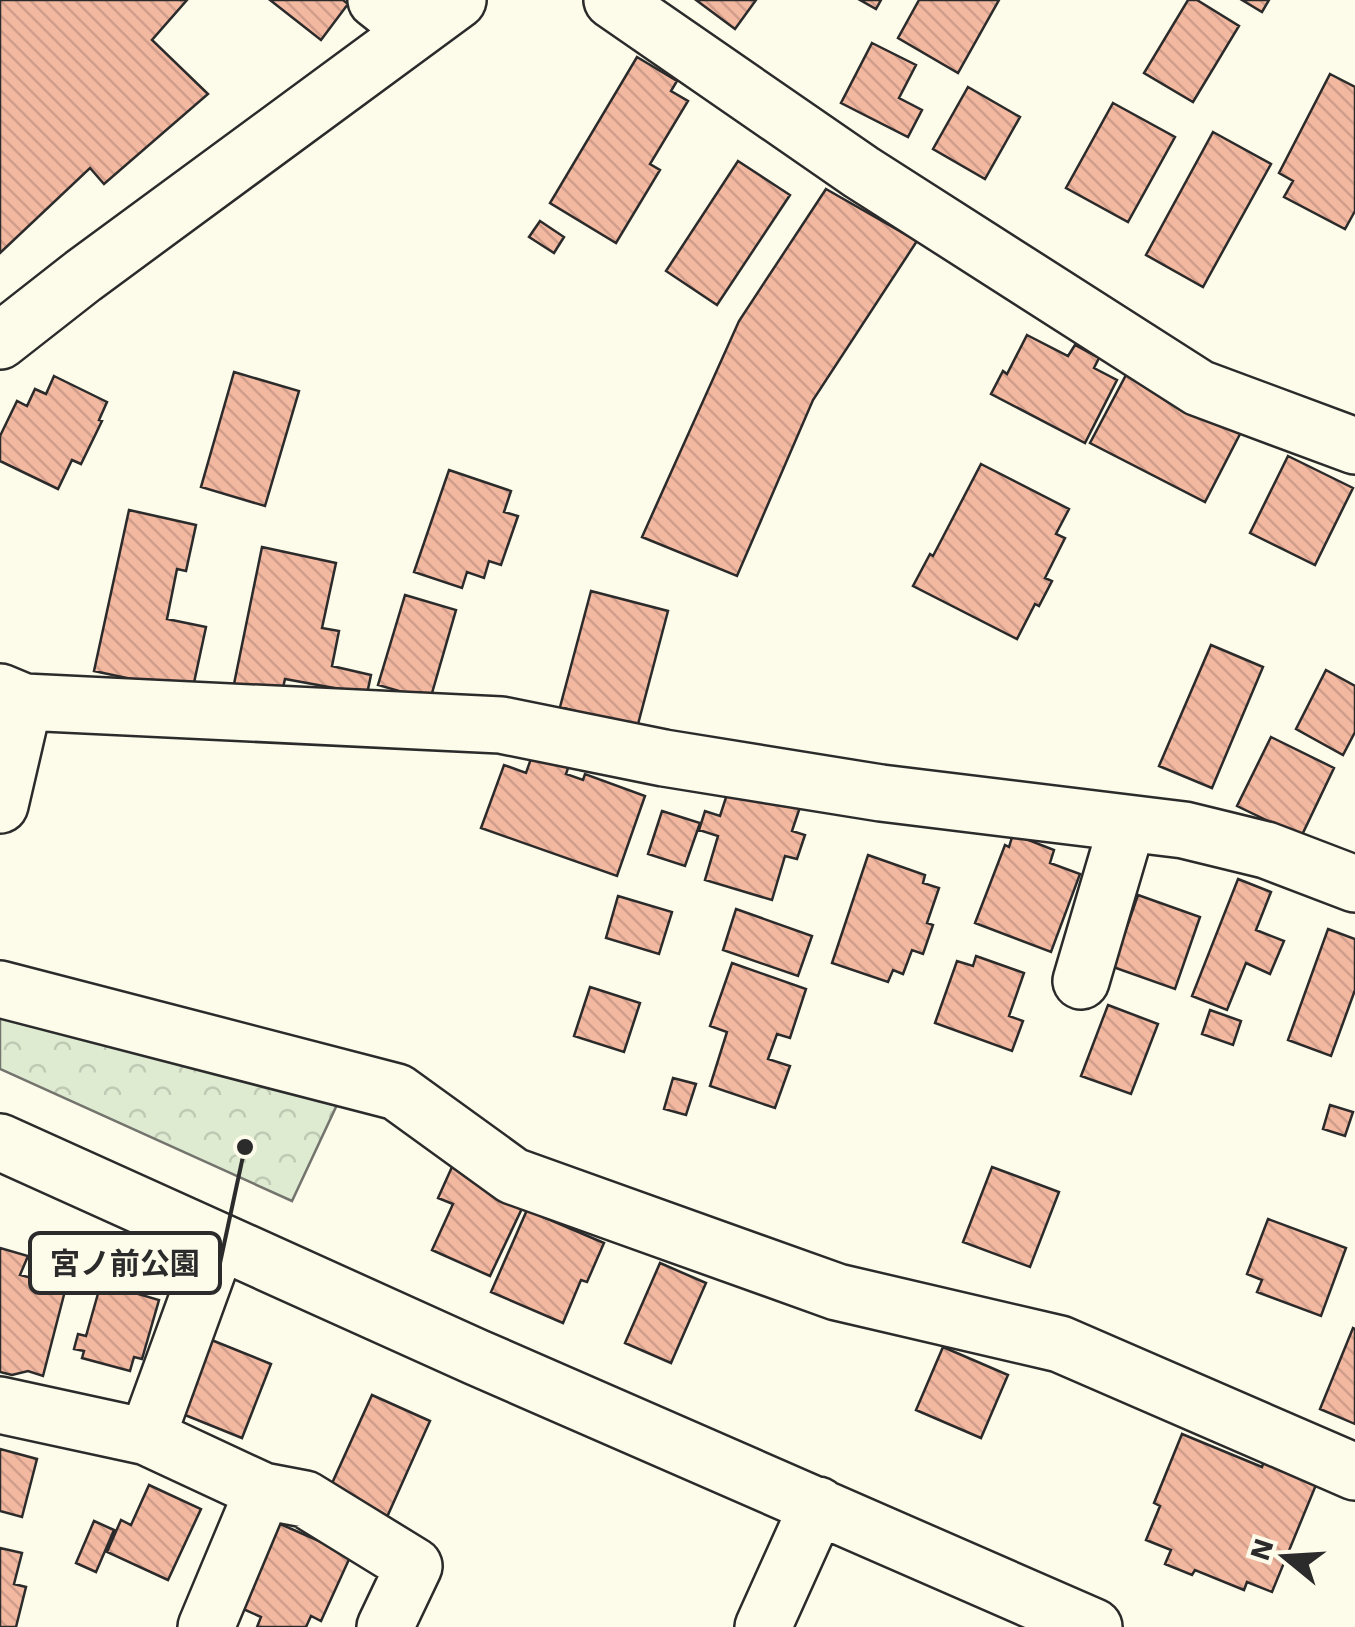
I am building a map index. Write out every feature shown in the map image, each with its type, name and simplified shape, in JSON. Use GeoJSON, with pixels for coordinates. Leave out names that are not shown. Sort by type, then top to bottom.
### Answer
{"type":"FeatureCollection","features":[{"type":"Feature","properties":{"kind":"street"},"geometry":{"type":"LineString","coordinates":[[0,342],[395,15],[458,0]]}},
{"type":"Feature","properties":{"kind":"street"},"geometry":{"type":"LineString","coordinates":[[612,0],[860,172],[1199,388],[1355,446]]}},
{"type":"Feature","properties":{"kind":"street"},"geometry":{"type":"LineString","coordinates":[[0,804],[12,697],[501,725],[664,758],[881,794],[1184,830],[1266,850],[1355,884]]}},
{"type":"Feature","properties":{"kind":"street"},"geometry":{"type":"LineString","coordinates":[[1082,980],[1126,825]]}},
{"type":"Feature","properties":{"kind":"street"},"geometry":{"type":"LineString","coordinates":[[0,989],[398,1092],[513,1176],[837,1292],[1060,1344],[1355,1472]]}},
{"type":"Feature","properties":{"kind":"street"},"geometry":{"type":"LineString","coordinates":[[0,1142],[218,1242],[1094,1627]]}},
{"type":"Feature","properties":{"kind":"street"},"geometry":{"type":"LineString","coordinates":[[147,1437],[218,1242]]}},
{"type":"Feature","properties":{"kind":"street"},"geometry":{"type":"LineString","coordinates":[[0,1405],[147,1437],[264,1491],[305,1499],[414,1566],[385,1627]]}},
{"type":"Feature","properties":{"kind":"street"},"geometry":{"type":"LineString","coordinates":[[206,1627],[264,1491]]}},
{"type":"Feature","properties":{"kind":"street"},"geometry":{"type":"LineString","coordinates":[[762,1627],[818,1505]]}},
{"type":"Feature","properties":{"kind":"green space"},"geometry":{"type":"Polygon","coordinates":[[[0,1009],[342,1094],[292,1201],[0,1069],[0,1009]]]}},
{"type":"Feature","properties":{"kind":"building"},"geometry":{"type":"Polygon","coordinates":[[[0,0],[187,0],[152,40],[208,94],[104,184],[90,168],[0,253],[0,0]]]}},
{"type":"Feature","properties":{"kind":"building"},"geometry":{"type":"Polygon","coordinates":[[[270,0],[343,0],[348,4],[321,40],[270,0]]]}},
{"type":"Feature","properties":{"kind":"building"},"geometry":{"type":"Polygon","coordinates":[[[696,0],[756,0],[735,29],[696,0]]]}},
{"type":"Feature","properties":{"kind":"building"},"geometry":{"type":"Polygon","coordinates":[[[860,0],[881,0],[876,9],[860,0]]]}},
{"type":"Feature","properties":{"kind":"building"},"geometry":{"type":"Polygon","coordinates":[[[919,0],[999,0],[958,73],[898,38],[919,0]]]}},
{"type":"Feature","properties":{"kind":"building"},"geometry":{"type":"Polygon","coordinates":[[[1188,0],[1197,0],[1239,26],[1193,102],[1144,73],[1188,0]]]}},
{"type":"Feature","properties":{"kind":"building"},"geometry":{"type":"Polygon","coordinates":[[[1242,0],[1269,0],[1262,12],[1242,0]]]}},
{"type":"Feature","properties":{"kind":"building"},"geometry":{"type":"Polygon","coordinates":[[[872,43],[916,65],[899,98],[922,110],[908,137],[841,103],[872,43]]]}},
{"type":"Feature","properties":{"kind":"building"},"geometry":{"type":"Polygon","coordinates":[[[637,57],[677,81],[671,91],[688,101],[650,164],[660,170],[616,243],[550,203],[637,57]]]}},
{"type":"Feature","properties":{"kind":"building"},"geometry":{"type":"Polygon","coordinates":[[[1330,74],[1355,87],[1355,211],[1345,229],[1284,197],[1293,181],[1279,173],[1330,74]]]}},
{"type":"Feature","properties":{"kind":"building"},"geometry":{"type":"Polygon","coordinates":[[[968,87],[1020,117],[985,179],[933,149],[968,87]]]}},
{"type":"Feature","properties":{"kind":"building"},"geometry":{"type":"Polygon","coordinates":[[[1113,103],[1175,137],[1128,222],[1066,188],[1113,103]]]}},
{"type":"Feature","properties":{"kind":"building"},"geometry":{"type":"Polygon","coordinates":[[[1213,132],[1271,164],[1203,287],[1146,255],[1213,132]]]}},
{"type":"Feature","properties":{"kind":"building"},"geometry":{"type":"Polygon","coordinates":[[[738,161],[790,195],[717,305],[666,271],[738,161]]]}},
{"type":"Feature","properties":{"kind":"building"},"geometry":{"type":"Polygon","coordinates":[[[826,189],[917,241],[813,400],[737,576],[642,537],[739,321],[826,189]]]}},
{"type":"Feature","properties":{"kind":"building"},"geometry":{"type":"Polygon","coordinates":[[[540,221],[564,237],[554,253],[529,237],[540,221]]]}},
{"type":"Feature","properties":{"kind":"building"},"geometry":{"type":"Polygon","coordinates":[[[1027,335],[1068,356],[1075,345],[1099,358],[1094,368],[1117,380],[1085,443],[991,394],[1003,371],[1007,374],[1027,335]]]}},
{"type":"Feature","properties":{"kind":"building"},"geometry":{"type":"Polygon","coordinates":[[[234,372],[299,391],[265,506],[201,487],[234,372]]]}},
{"type":"Feature","properties":{"kind":"building"},"geometry":{"type":"Polygon","coordinates":[[[1126,375],[1240,434],[1205,502],[1090,443],[1126,375]]]}},
{"type":"Feature","properties":{"kind":"building"},"geometry":{"type":"Polygon","coordinates":[[[54,376],[107,402],[81,464],[72,460],[58,489],[0,461],[0,436],[17,401],[27,406],[35,389],[46,394],[54,376]]]}},
{"type":"Feature","properties":{"kind":"building"},"geometry":{"type":"Polygon","coordinates":[[[1288,456],[1353,488],[1315,565],[1250,533],[1288,456]]]}},
{"type":"Feature","properties":{"kind":"building"},"geometry":{"type":"Polygon","coordinates":[[[981,464],[1069,509],[1056,534],[1065,538],[1045,578],[1052,581],[1017,639],[913,586],[981,464]]]}},
{"type":"Feature","properties":{"kind":"building"},"geometry":{"type":"Polygon","coordinates":[[[449,470],[511,491],[504,512],[518,516],[501,565],[489,561],[484,578],[467,572],[462,588],[414,572],[449,470]]]}},
{"type":"Feature","properties":{"kind":"building"},"geometry":{"type":"Polygon","coordinates":[[[129,510],[196,525],[186,571],[177,569],[167,619],[206,627],[192,692],[94,671],[129,510]]]}},
{"type":"Feature","properties":{"kind":"building"},"geometry":{"type":"Polygon","coordinates":[[[262,547],[336,563],[322,628],[339,631],[332,666],[371,675],[367,694],[285,679],[282,692],[234,684],[262,547]]]}},
{"type":"Feature","properties":{"kind":"building"},"geometry":{"type":"Polygon","coordinates":[[[591,591],[668,611],[637,728],[560,707],[591,591]]]}},
{"type":"Feature","properties":{"kind":"building"},"geometry":{"type":"Polygon","coordinates":[[[405,595],[456,610],[430,700],[378,685],[405,595]]]}},
{"type":"Feature","properties":{"kind":"building"},"geometry":{"type":"Polygon","coordinates":[[[1211,645],[1263,667],[1212,788],[1159,766],[1211,645]]]}},
{"type":"Feature","properties":{"kind":"building"},"geometry":{"type":"Polygon","coordinates":[[[1326,670],[1355,686],[1355,732],[1343,755],[1296,729],[1326,670]]]}},
{"type":"Feature","properties":{"kind":"building"},"geometry":{"type":"Polygon","coordinates":[[[1271,737],[1334,768],[1301,837],[1237,806],[1271,737]]]}},
{"type":"Feature","properties":{"kind":"building"},"geometry":{"type":"Polygon","coordinates":[[[534,750],[570,762],[566,774],[583,780],[585,774],[645,796],[617,876],[481,828],[504,765],[526,773],[534,750]]]}},
{"type":"Feature","properties":{"kind":"building"},"geometry":{"type":"Polygon","coordinates":[[[730,785],[800,807],[792,831],[805,835],[797,859],[785,856],[772,900],[705,880],[718,836],[699,830],[705,811],[720,816],[730,785]]]}},
{"type":"Feature","properties":{"kind":"building"},"geometry":{"type":"Polygon","coordinates":[[[662,811],[700,823],[685,866],[648,854],[662,811]]]}},
{"type":"Feature","properties":{"kind":"building"},"geometry":{"type":"Polygon","coordinates":[[[1013,834],[1054,850],[1050,863],[1080,874],[1051,952],[975,923],[1005,845],[1009,847],[1013,834]]]}},
{"type":"Feature","properties":{"kind":"building"},"geometry":{"type":"Polygon","coordinates":[[[868,855],[925,875],[923,883],[939,888],[927,923],[933,925],[923,954],[912,950],[903,974],[893,970],[888,982],[832,963],[868,855]]]}},
{"type":"Feature","properties":{"kind":"building"},"geometry":{"type":"Polygon","coordinates":[[[1238,879],[1271,892],[1256,930],[1284,941],[1270,974],[1246,963],[1227,1010],[1192,996],[1238,879]]]}},
{"type":"Feature","properties":{"kind":"building"},"geometry":{"type":"Polygon","coordinates":[[[1138,895],[1200,917],[1175,989],[1113,967],[1138,895]]]}},
{"type":"Feature","properties":{"kind":"building"},"geometry":{"type":"Polygon","coordinates":[[[618,896],[672,912],[659,954],[606,938],[618,896]]]}},
{"type":"Feature","properties":{"kind":"building"},"geometry":{"type":"Polygon","coordinates":[[[736,909],[812,936],[798,976],[723,950],[736,909]]]}},
{"type":"Feature","properties":{"kind":"building"},"geometry":{"type":"Polygon","coordinates":[[[1328,929],[1355,939],[1355,990],[1331,1056],[1288,1040],[1328,929]]]}},
{"type":"Feature","properties":{"kind":"building"},"geometry":{"type":"Polygon","coordinates":[[[976,956],[1024,973],[1009,1016],[1023,1021],[1012,1051],[935,1023],[957,961],[973,966],[976,956]]]}},
{"type":"Feature","properties":{"kind":"building"},"geometry":{"type":"Polygon","coordinates":[[[732,963],[806,989],[790,1038],[777,1034],[768,1059],[790,1066],[775,1108],[710,1086],[727,1032],[710,1026],[732,963]]]}},
{"type":"Feature","properties":{"kind":"building"},"geometry":{"type":"Polygon","coordinates":[[[590,987],[640,1003],[624,1052],[574,1036],[590,987]]]}},
{"type":"Feature","properties":{"kind":"building"},"geometry":{"type":"Polygon","coordinates":[[[1108,1005],[1158,1024],[1131,1094],[1081,1076],[1108,1005]]]}},
{"type":"Feature","properties":{"kind":"building"},"geometry":{"type":"Polygon","coordinates":[[[1210,1010],[1241,1021],[1233,1045],[1202,1034],[1210,1010]]]}},
{"type":"Feature","properties":{"kind":"building"},"geometry":{"type":"Polygon","coordinates":[[[673,1078],[696,1084],[686,1115],[664,1109],[673,1078]]]}},
{"type":"Feature","properties":{"kind":"building"},"geometry":{"type":"Polygon","coordinates":[[[1330,1105],[1353,1112],[1345,1136],[1323,1129],[1330,1105]]]}},
{"type":"Feature","properties":{"kind":"building"},"geometry":{"type":"Polygon","coordinates":[[[456,1158],[526,1200],[490,1276],[432,1250],[453,1204],[438,1198],[456,1158]]]}},
{"type":"Feature","properties":{"kind":"building"},"geometry":{"type":"Polygon","coordinates":[[[992,1167],[1059,1192],[1030,1267],[963,1242],[992,1167]]]}},
{"type":"Feature","properties":{"kind":"building"},"geometry":{"type":"Polygon","coordinates":[[[527,1210],[604,1243],[587,1282],[581,1280],[563,1323],[491,1292],[527,1210]]]}},
{"type":"Feature","properties":{"kind":"building"},"geometry":{"type":"Polygon","coordinates":[[[1268,1219],[1346,1248],[1321,1316],[1257,1292],[1262,1280],[1247,1274],[1268,1219]]]}},
{"type":"Feature","properties":{"kind":"building"},"geometry":{"type":"Polygon","coordinates":[[[0,1248],[28,1256],[20,1275],[66,1287],[43,1376],[28,1371],[12,1375],[0,1372],[0,1248]]]}},
{"type":"Feature","properties":{"kind":"building"},"geometry":{"type":"Polygon","coordinates":[[[660,1263],[706,1283],[671,1363],[625,1343],[660,1263]]]}},
{"type":"Feature","properties":{"kind":"building"},"geometry":{"type":"Polygon","coordinates":[[[101,1283],[159,1300],[142,1359],[134,1357],[130,1371],[82,1358],[84,1351],[74,1349],[78,1334],[86,1336],[101,1283]]]}},
{"type":"Feature","properties":{"kind":"building"},"geometry":{"type":"Polygon","coordinates":[[[1355,1329],[1355,1424],[1320,1409],[1355,1329]]]}},
{"type":"Feature","properties":{"kind":"building"},"geometry":{"type":"Polygon","coordinates":[[[209,1339],[271,1364],[242,1438],[180,1413],[209,1339]]]}},
{"type":"Feature","properties":{"kind":"building"},"geometry":{"type":"Polygon","coordinates":[[[943,1347],[1008,1375],[981,1438],[916,1410],[943,1347]]]}},
{"type":"Feature","properties":{"kind":"building"},"geometry":{"type":"Polygon","coordinates":[[[372,1395],[430,1421],[387,1517],[329,1490],[372,1395]]]}},
{"type":"Feature","properties":{"kind":"building"},"geometry":{"type":"Polygon","coordinates":[[[1182,1434],[1262,1467],[1265,1458],[1318,1480],[1272,1592],[1247,1582],[1244,1590],[1195,1570],[1192,1575],[1165,1564],[1171,1550],[1146,1540],[1160,1506],[1154,1503],[1182,1434]]]}},
{"type":"Feature","properties":{"kind":"building"},"geometry":{"type":"Polygon","coordinates":[[[0,1449],[37,1459],[22,1517],[0,1511],[0,1449]]]}},
{"type":"Feature","properties":{"kind":"building"},"geometry":{"type":"Polygon","coordinates":[[[149,1485],[201,1509],[168,1580],[107,1552],[121,1520],[131,1525],[149,1485]]]}},
{"type":"Feature","properties":{"kind":"building"},"geometry":{"type":"Polygon","coordinates":[[[94,1521],[114,1530],[96,1572],[76,1563],[94,1521]]]}},
{"type":"Feature","properties":{"kind":"building"},"geometry":{"type":"Polygon","coordinates":[[[278,1523],[351,1555],[321,1621],[311,1616],[306,1627],[257,1627],[261,1617],[241,1608],[278,1523]]]}},
{"type":"Feature","properties":{"kind":"building"},"geometry":{"type":"Polygon","coordinates":[[[0,1548],[22,1553],[14,1584],[26,1587],[16,1627],[0,1627],[0,1548]]]}},
{"type":"Feature","properties":{"kind":"place","name":"宮ノ前公園"},"geometry":{"type":"Point","coordinates":[245,1147]}}]}
